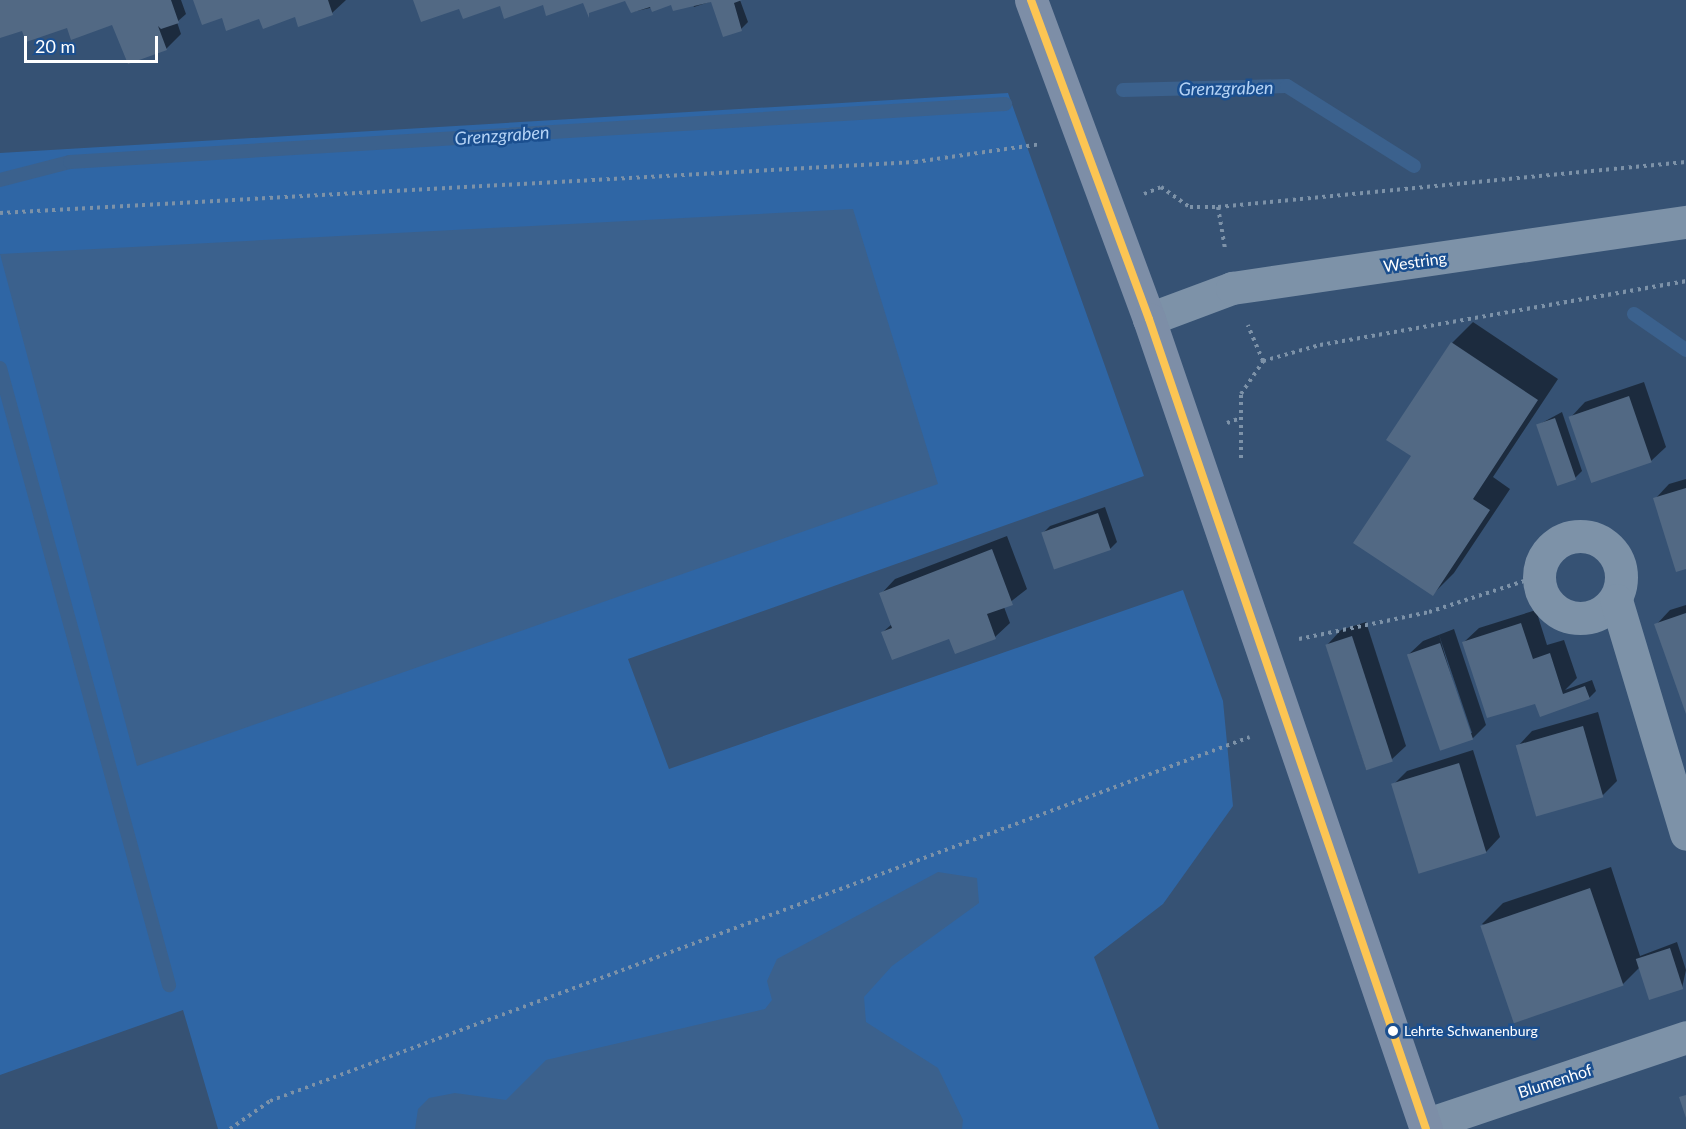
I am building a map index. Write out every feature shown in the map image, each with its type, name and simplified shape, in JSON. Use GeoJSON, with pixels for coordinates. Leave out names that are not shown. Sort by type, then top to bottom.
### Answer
{"type":"FeatureCollection","features":[{"type":"Feature","properties":{"kind":"main road"},"geometry":{"type":"LineString","coordinates":[[1031,0],[1080,138],[1149,319],[1426,1127]]}},
{"type":"Feature","properties":{"kind":"street","name":"Westring"},"geometry":{"type":"LineString","coordinates":[[1149,319],[1232,288],[1686,222]]}},
{"type":"Feature","properties":{"kind":"street"},"geometry":{"type":"LineString","coordinates":[[1588,536],[1611,549],[1619,561],[1621,587],[1616,600],[1602,613],[1582,619],[1568,618],[1547,603],[1539,576],[1547,552],[1560,541],[1588,536]]}},
{"type":"Feature","properties":{"kind":"street"},"geometry":{"type":"LineString","coordinates":[[1616,600],[1674,754],[1686,834]]}},
{"type":"Feature","properties":{"kind":"street","name":"Blumenhof"},"geometry":{"type":"LineString","coordinates":[[1426,1127],[1686,1037]]}},
{"type":"Feature","properties":{"kind":"path"},"geometry":{"type":"LineString","coordinates":[[0,213],[915,162],[1080,138]]}},
{"type":"Feature","properties":{"kind":"path"},"geometry":{"type":"LineString","coordinates":[[1106,207],[1161,187],[1190,207],[1218,207],[1686,162]]}},
{"type":"Feature","properties":{"kind":"path"},"geometry":{"type":"LineString","coordinates":[[1218,207],[1232,288]]}},
{"type":"Feature","properties":{"kind":"path"},"geometry":{"type":"LineString","coordinates":[[1263,362],[1320,345],[1686,281]]}},
{"type":"Feature","properties":{"kind":"path"},"geometry":{"type":"LineString","coordinates":[[1294,640],[1429,612],[1539,576]]}},
{"type":"Feature","properties":{"kind":"path"},"geometry":{"type":"LineString","coordinates":[[230,1129],[270,1101],[1287,723]]}},
{"type":"Feature","properties":{"kind":"shaded area"},"geometry":{"type":"Polygon","coordinates":[[[1008,93],[1144,476],[628,659],[669,769],[1183,590],[1223,701],[1233,806],[1163,904],[1094,957],[1159,1129],[218,1129],[183,1010],[0,1075],[0,153],[1008,93]]]}},
{"type":"Feature","properties":{"kind":"shaded area"},"geometry":{"type":"Polygon","coordinates":[[[853,209],[938,484],[137,766],[0,254],[853,209]]]}},
{"type":"Feature","properties":{"kind":"shaded area"},"geometry":{"type":"Polygon","coordinates":[[[938,872],[977,878],[979,903],[892,966],[864,997],[866,1022],[938,1068],[963,1120],[962,1129],[415,1129],[418,1109],[429,1098],[455,1093],[506,1100],[546,1060],[765,1009],[772,1000],[767,981],[777,959],[938,872]]]}},
{"type":"Feature","properties":{"kind":"building"},"geometry":{"type":"Polygon","coordinates":[[[0,0],[171,0],[179,23],[161,29],[158,26],[167,50],[128,64],[112,25],[71,40],[67,28],[26,42],[22,31],[0,38],[0,0]]]}},
{"type":"Feature","properties":{"kind":"building"},"geometry":{"type":"Polygon","coordinates":[[[193,0],[328,0],[333,15],[298,27],[295,17],[263,29],[259,19],[226,31],[222,18],[202,25],[193,0]]]}},
{"type":"Feature","properties":{"kind":"building"},"geometry":{"type":"Polygon","coordinates":[[[413,0],[742,0],[734,3],[742,31],[723,37],[711,2],[673,11],[671,5],[652,12],[650,7],[631,13],[625,1],[589,13],[589,18],[583,3],[546,16],[543,5],[504,19],[500,6],[463,19],[459,9],[421,22],[413,0]]]}},
{"type":"Feature","properties":{"kind":"building"},"geometry":{"type":"Polygon","coordinates":[[[1451,342],[1538,400],[1473,499],[1490,510],[1433,596],[1353,543],[1411,456],[1386,440],[1451,342]]]}},
{"type":"Feature","properties":{"kind":"building"},"geometry":{"type":"Polygon","coordinates":[[[1629,396],[1652,462],[1591,483],[1568,417],[1629,396]]]}},
{"type":"Feature","properties":{"kind":"building"},"geometry":{"type":"Polygon","coordinates":[[[1555,418],[1576,479],[1557,486],[1536,425],[1555,418]]]}},
{"type":"Feature","properties":{"kind":"building"},"geometry":{"type":"Polygon","coordinates":[[[1686,488],[1686,569],[1676,572],[1653,498],[1686,488]]]}},
{"type":"Feature","properties":{"kind":"building"},"geometry":{"type":"Polygon","coordinates":[[[1098,513],[1111,550],[1054,569],[1041,533],[1098,513]]]}},
{"type":"Feature","properties":{"kind":"building"},"geometry":{"type":"Polygon","coordinates":[[[992,549],[1013,605],[987,614],[996,639],[955,654],[949,639],[892,660],[881,632],[892,628],[879,593],[992,549]]]}},
{"type":"Feature","properties":{"kind":"building"},"geometry":{"type":"Polygon","coordinates":[[[1686,613],[1686,714],[1654,624],[1686,613]]]}},
{"type":"Feature","properties":{"kind":"building"},"geometry":{"type":"Polygon","coordinates":[[[1521,623],[1533,659],[1550,653],[1563,694],[1585,686],[1590,699],[1540,717],[1535,704],[1487,718],[1462,642],[1521,623]]]}},
{"type":"Feature","properties":{"kind":"building"},"geometry":{"type":"Polygon","coordinates":[[[1352,636],[1393,762],[1366,770],[1325,645],[1352,636]]]}},
{"type":"Feature","properties":{"kind":"building"},"geometry":{"type":"Polygon","coordinates":[[[1440,643],[1473,739],[1440,751],[1407,654],[1440,643]]]}},
{"type":"Feature","properties":{"kind":"building"},"geometry":{"type":"Polygon","coordinates":[[[1583,726],[1603,797],[1536,816],[1516,745],[1583,726]]]}},
{"type":"Feature","properties":{"kind":"building"},"geometry":{"type":"Polygon","coordinates":[[[1459,763],[1486,853],[1419,874],[1391,784],[1459,763]]]}},
{"type":"Feature","properties":{"kind":"building"},"geometry":{"type":"Polygon","coordinates":[[[1590,888],[1624,985],[1514,1023],[1480,926],[1590,888]]]}},
{"type":"Feature","properties":{"kind":"building"},"geometry":{"type":"Polygon","coordinates":[[[1670,948],[1683,989],[1649,1000],[1636,959],[1670,948]]]}},
{"type":"Feature","properties":{"kind":"building"},"geometry":{"type":"Polygon","coordinates":[[[1686,1095],[1686,1118],[1679,1097],[1686,1095]]]}},
{"type":"Feature","properties":{"kind":"waterway","name":"Grenzgraben"},"geometry":{"type":"LineString","coordinates":[[1123,90],[1287,86],[1414,166]]}},
{"type":"Feature","properties":{"kind":"waterway","name":"Grenzgraben"},"geometry":{"type":"LineString","coordinates":[[0,180],[70,162],[1005,104]]}},
{"type":"Feature","properties":{"kind":"waterway","name":"Grenzgraben"},"geometry":{"type":"LineString","coordinates":[[1634,314],[1686,350]]}},
{"type":"Feature","properties":{"kind":"waterway"},"geometry":{"type":"LineString","coordinates":[[0,368],[169,985]]}},
{"type":"Feature","properties":{"kind":"transit line"},"geometry":{"type":"LineString","coordinates":[[1031,0],[1149,319],[1426,1129]]}},
{"type":"Feature","properties":{"kind":"place","name":"Lehrte Schwanenburg"},"geometry":{"type":"Point","coordinates":[1393,1031]}}]}
